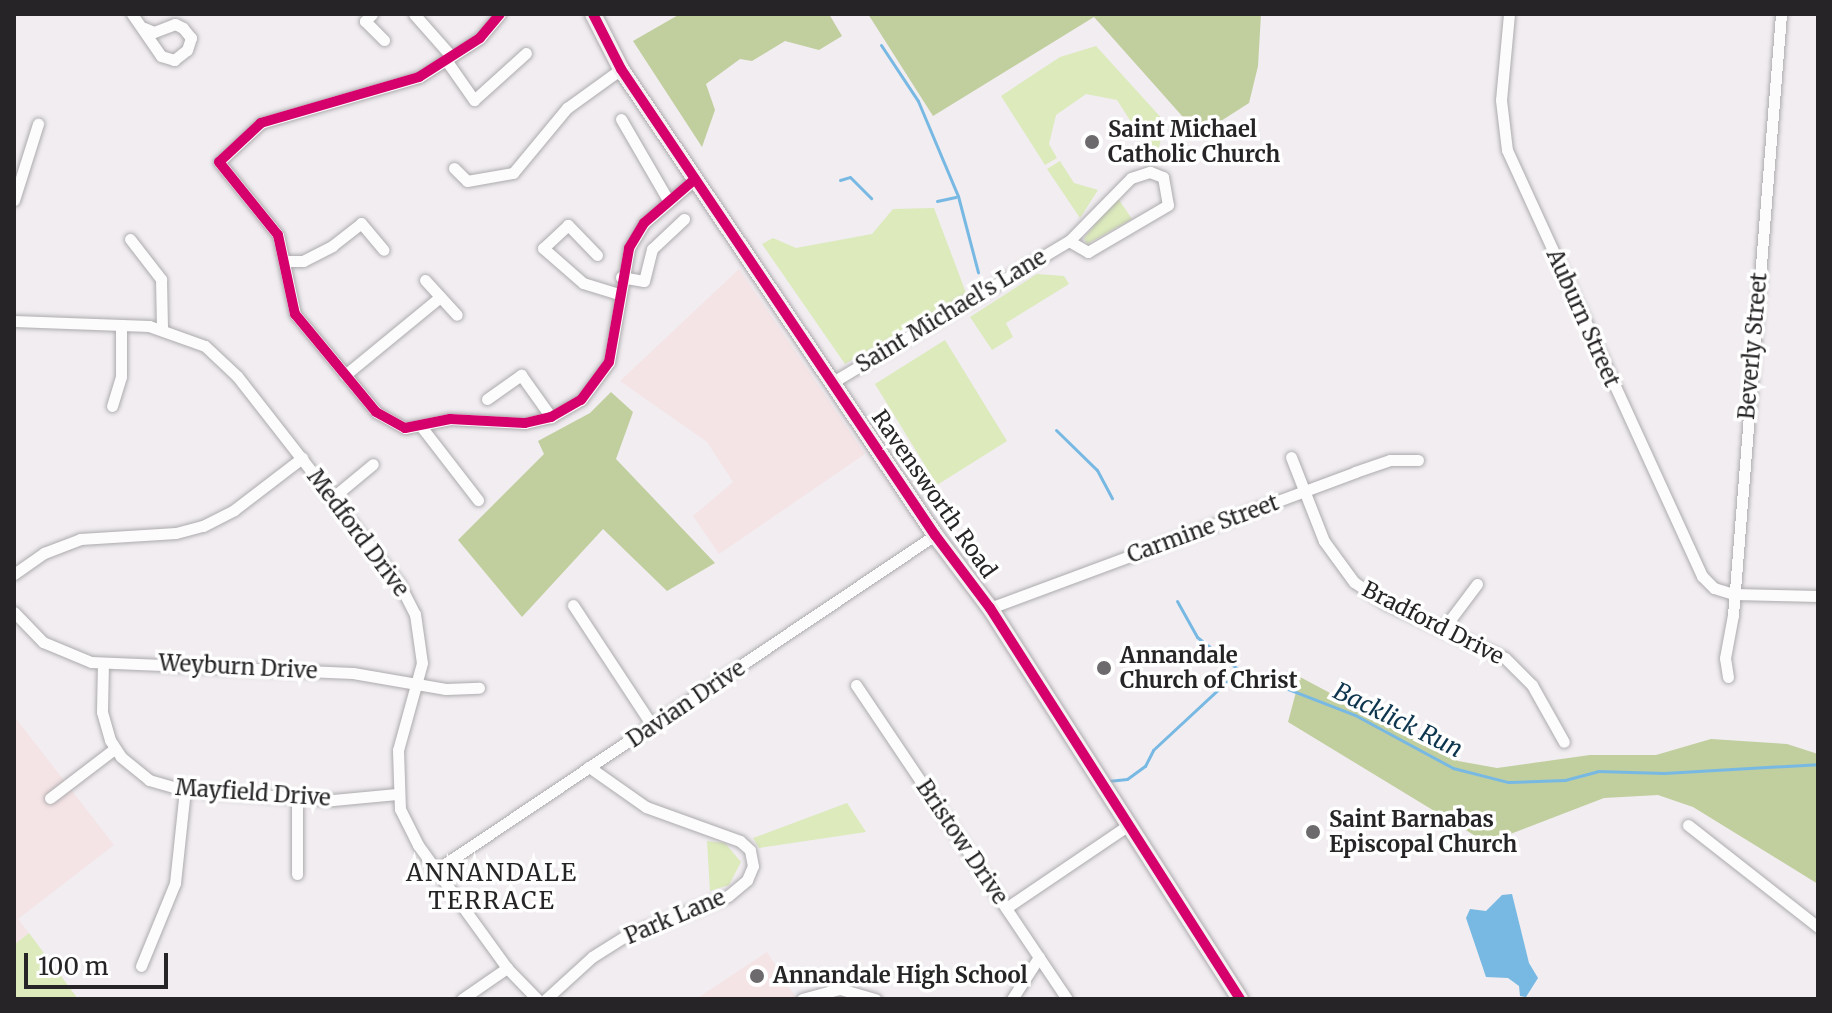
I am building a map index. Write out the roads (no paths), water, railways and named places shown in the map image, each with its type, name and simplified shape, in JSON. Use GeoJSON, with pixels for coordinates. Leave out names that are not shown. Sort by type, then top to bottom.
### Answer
{"type":"FeatureCollection","features":[{"type":"Feature","properties":{"kind":"main road","name":"Ravensworth Road"},"geometry":{"type":"LineString","coordinates":[[580,14],[621,69],[935,535],[990,608],[1240,999]]}},
{"type":"Feature","properties":{"kind":"main road","name":"Ravensworth Road"},"geometry":{"type":"LineString","coordinates":[[593,14],[621,69]]}},
{"type":"Feature","properties":{"kind":"street"},"geometry":{"type":"LineString","coordinates":[[132,14],[144,28]]}},
{"type":"Feature","properties":{"kind":"street"},"geometry":{"type":"LineString","coordinates":[[372,14],[365,21],[384,40]]}},
{"type":"Feature","properties":{"kind":"street"},"geometry":{"type":"LineString","coordinates":[[414,14],[448,58],[474,100],[526,53]]}},
{"type":"Feature","properties":{"kind":"street"},"geometry":{"type":"LineString","coordinates":[[500,14],[480,38],[448,58],[370,95],[261,123],[219,162],[278,235],[295,314],[376,412],[397,427],[450,419],[525,423],[551,417],[581,400],[599,380],[614,345],[621,277],[636,233],[668,200],[695,179]]}},
{"type":"Feature","properties":{"kind":"street","name":"Auburn Street"},"geometry":{"type":"LineString","coordinates":[[1509,14],[1501,100],[1507,150],[1702,576],[1714,588],[1734,594]]}},
{"type":"Feature","properties":{"kind":"street","name":"Beverly Street"},"geometry":{"type":"LineString","coordinates":[[1728,677],[1781,14]]}},
{"type":"Feature","properties":{"kind":"street"},"geometry":{"type":"LineString","coordinates":[[454,168],[467,181],[513,173],[567,108],[621,69]]}},
{"type":"Feature","properties":{"kind":"street"},"geometry":{"type":"LineString","coordinates":[[621,119],[668,200]]}},
{"type":"Feature","properties":{"kind":"street"},"geometry":{"type":"LineString","coordinates":[[14,200],[38,124]]}},
{"type":"Feature","properties":{"kind":"street","name":"Saint Michael's Lane"},"geometry":{"type":"LineString","coordinates":[[833,382],[1069,241],[1123,184],[1150,172],[1163,177],[1168,205],[1088,252],[1069,241]]}},
{"type":"Feature","properties":{"kind":"street"},"geometry":{"type":"LineString","coordinates":[[621,277],[644,281],[652,249],[684,219]]}},
{"type":"Feature","properties":{"kind":"street"},"geometry":{"type":"LineString","coordinates":[[286,261],[303,261],[332,246],[361,223],[384,250]]}},
{"type":"Feature","properties":{"kind":"street"},"geometry":{"type":"LineString","coordinates":[[597,255],[568,225],[543,248],[583,283],[620,294]]}},
{"type":"Feature","properties":{"kind":"street"},"geometry":{"type":"LineString","coordinates":[[130,239],[161,279],[162,328]]}},
{"type":"Feature","properties":{"kind":"street"},"geometry":{"type":"LineString","coordinates":[[425,280],[457,315]]}},
{"type":"Feature","properties":{"kind":"street"},"geometry":{"type":"LineString","coordinates":[[345,375],[440,297]]}},
{"type":"Feature","properties":{"kind":"street","name":"Medford Drive"},"geometry":{"type":"LineString","coordinates":[[14,321],[162,328],[218,356],[302,458],[408,597],[422,646],[420,682],[398,750],[397,794],[408,828],[507,968],[537,999]]}},
{"type":"Feature","properties":{"kind":"street"},"geometry":{"type":"LineString","coordinates":[[112,406],[121,376],[121,325]]}},
{"type":"Feature","properties":{"kind":"street"},"geometry":{"type":"LineString","coordinates":[[487,399],[521,375],[551,417]]}},
{"type":"Feature","properties":{"kind":"street"},"geometry":{"type":"LineString","coordinates":[[420,425],[478,500]]}},
{"type":"Feature","properties":{"kind":"street","name":"Bradford Drive"},"geometry":{"type":"LineString","coordinates":[[1291,457],[1324,541],[1354,582],[1385,603],[1489,648],[1520,671],[1564,742]]}},
{"type":"Feature","properties":{"kind":"street"},"geometry":{"type":"LineString","coordinates":[[14,574],[44,553],[80,539],[176,533],[203,526],[234,510],[302,458]]}},
{"type":"Feature","properties":{"kind":"street","name":"Carmine Street"},"geometry":{"type":"LineString","coordinates":[[990,608],[1390,460],[1418,460]]}},
{"type":"Feature","properties":{"kind":"street"},"geometry":{"type":"LineString","coordinates":[[332,498],[373,464]]}},
{"type":"Feature","properties":{"kind":"street","name":"Davian Drive"},"geometry":{"type":"LineString","coordinates":[[436,870],[935,535]]}},
{"type":"Feature","properties":{"kind":"street"},"geometry":{"type":"LineString","coordinates":[[1444,628],[1477,584]]}},
{"type":"Feature","properties":{"kind":"street"},"geometry":{"type":"LineString","coordinates":[[1734,594],[1818,596]]}},
{"type":"Feature","properties":{"kind":"street"},"geometry":{"type":"LineString","coordinates":[[573,605],[653,727]]}},
{"type":"Feature","properties":{"kind":"street","name":"Weyburn Drive"},"geometry":{"type":"LineString","coordinates":[[14,612],[57,650],[103,663],[200,663],[420,682],[446,689],[479,688]]}},
{"type":"Feature","properties":{"kind":"street"},"geometry":{"type":"LineString","coordinates":[[50,798],[114,749],[102,712],[103,663]]}},
{"type":"Feature","properties":{"kind":"street","name":"Bristow Drive"},"geometry":{"type":"LineString","coordinates":[[856,685],[1067,999]]}},
{"type":"Feature","properties":{"kind":"street","name":"Mayfield Drive"},"geometry":{"type":"LineString","coordinates":[[114,749],[149,780],[185,790],[351,800],[397,794]]}},
{"type":"Feature","properties":{"kind":"street","name":"Park Lane"},"geometry":{"type":"LineString","coordinates":[[546,999],[592,957],[627,935],[728,896],[747,880],[753,866],[750,850],[740,841],[646,807],[589,767]]}},
{"type":"Feature","properties":{"kind":"street"},"geometry":{"type":"LineString","coordinates":[[141,966],[175,883],[185,790]]}},
{"type":"Feature","properties":{"kind":"street"},"geometry":{"type":"LineString","coordinates":[[297,797],[297,874]]}},
{"type":"Feature","properties":{"kind":"street"},"geometry":{"type":"LineString","coordinates":[[1688,825],[1818,927]]}},
{"type":"Feature","properties":{"kind":"street"},"geometry":{"type":"LineString","coordinates":[[1006,908],[1127,826]]}},
{"type":"Feature","properties":{"kind":"street"},"geometry":{"type":"LineString","coordinates":[[1012,999],[1039,957]]}},
{"type":"Feature","properties":{"kind":"street"},"geometry":{"type":"LineString","coordinates":[[462,999],[507,968]]}},
{"type":"Feature","properties":{"kind":"street"},"geometry":{"type":"LineString","coordinates":[[802,999],[840,989],[876,999]]}},
{"type":"Feature","properties":{"kind":"water"},"geometry":{"type":"Polygon","coordinates":[[[1512,894],[1529,963],[1538,978],[1526,997],[1520,996],[1519,986],[1508,978],[1486,977],[1466,918],[1470,909],[1486,911],[1502,895],[1512,894]]]}},
{"type":"Feature","properties":{"kind":"waterway"},"geometry":{"type":"LineString","coordinates":[[881,45],[918,101],[958,196],[978,272]]}},
{"type":"Feature","properties":{"kind":"waterway"},"geometry":{"type":"LineString","coordinates":[[840,180],[850,177],[871,198]]}},
{"type":"Feature","properties":{"kind":"waterway"},"geometry":{"type":"LineString","coordinates":[[937,201],[956,197]]}},
{"type":"Feature","properties":{"kind":"waterway"},"geometry":{"type":"LineString","coordinates":[[1056,430],[1097,470],[1112,498]]}},
{"type":"Feature","properties":{"kind":"waterway"},"geometry":{"type":"LineString","coordinates":[[1177,601],[1197,637],[1239,670]]}},
{"type":"Feature","properties":{"kind":"waterway","name":"Backlick Run"},"geometry":{"type":"LineString","coordinates":[[1108,781],[1127,779],[1145,766],[1153,750],[1239,670],[1355,715],[1453,768],[1508,782],[1565,780],[1598,771],[1664,773],[1818,764]]}},
{"type":"Feature","properties":{"kind":"place","name":"Saint Michael Catholic Church"},"geometry":{"type":"Point","coordinates":[1092,142]}},
{"type":"Feature","properties":{"kind":"place","name":"Annandale Church of Christ"},"geometry":{"type":"Point","coordinates":[1104,668]}},
{"type":"Feature","properties":{"kind":"place","name":"Saint Barnabas Episcopal Church"},"geometry":{"type":"Point","coordinates":[1313,832]}},
{"type":"Feature","properties":{"kind":"place","name":"Annandale High School"},"geometry":{"type":"Point","coordinates":[757,976]}},
{"type":"Feature","properties":{"kind":"district","name":"ANNANDALE TERRACE"},"geometry":{"type":"Point","coordinates":[492,887]}}]}
